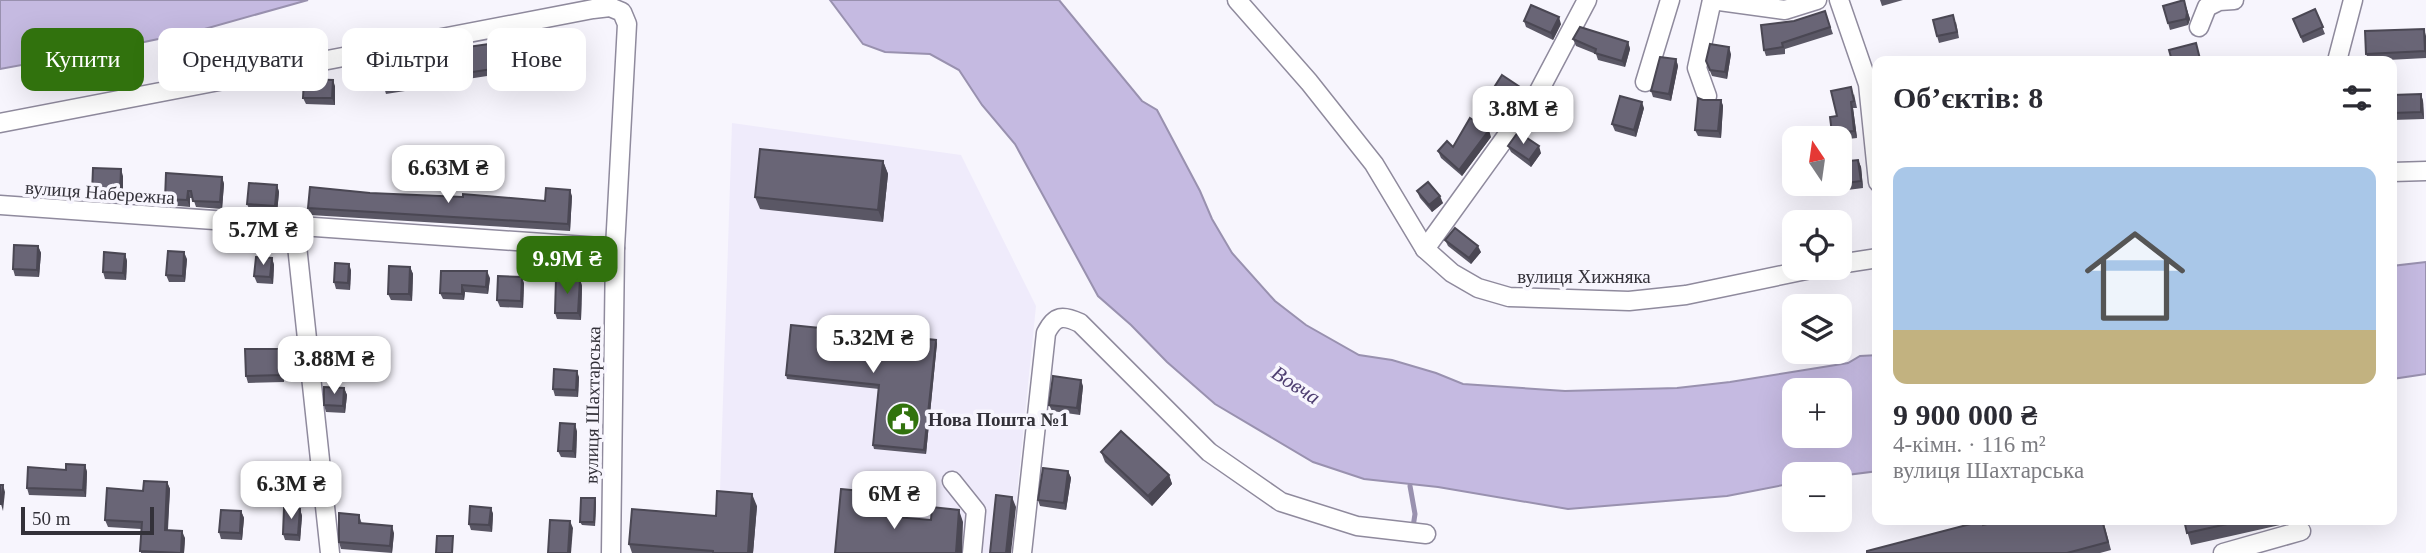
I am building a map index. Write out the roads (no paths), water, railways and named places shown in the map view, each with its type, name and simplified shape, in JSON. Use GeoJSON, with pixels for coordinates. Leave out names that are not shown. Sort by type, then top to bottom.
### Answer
{"type":"FeatureCollection","features":[{"type":"Feature","properties":{"kind":"street","name":"вулиця Хижняка"},"geometry":{"type":"LineString","coordinates":[[1237,0],[1309,82],[1374,163],[1425,249],[1478,288],[1509,297],[1629,301],[1686,295],[1782,275]]}},
{"type":"Feature","properties":{"kind":"street"},"geometry":{"type":"LineString","coordinates":[[1425,249],[1539,91],[1587,0]]}},
{"type":"Feature","properties":{"kind":"street"},"geometry":{"type":"LineString","coordinates":[[1645,82],[1670,0]]}},
{"type":"Feature","properties":{"kind":"street"},"geometry":{"type":"LineString","coordinates":[[1707,96],[1697,68],[1712,0],[1785,10],[1817,0]]}},
{"type":"Feature","properties":{"kind":"street"},"geometry":{"type":"LineString","coordinates":[[1839,0],[1868,84],[1872,123]]}},
{"type":"Feature","properties":{"kind":"street"},"geometry":{"type":"LineString","coordinates":[[2199,27],[2207,7],[2219,1],[2234,0]]}},
{"type":"Feature","properties":{"kind":"street"},"geometry":{"type":"LineString","coordinates":[[2338,56],[2353,0]]}},
{"type":"Feature","properties":{"kind":"street","name":"вулиця Шахтарська"},"geometry":{"type":"LineString","coordinates":[[0,122],[610,7],[622,12],[627,24],[615,248],[611,553]]}},
{"type":"Feature","properties":{"kind":"street"},"geometry":{"type":"LineString","coordinates":[[2397,172],[2426,171]]}},
{"type":"Feature","properties":{"kind":"street","name":"вулиця Набережна"},"geometry":{"type":"LineString","coordinates":[[0,205],[615,248]]}},
{"type":"Feature","properties":{"kind":"street"},"geometry":{"type":"LineString","coordinates":[[295,227],[330,553]]}},
{"type":"Feature","properties":{"kind":"street"},"geometry":{"type":"LineString","coordinates":[[1852,262],[1872,259]]}},
{"type":"Feature","properties":{"kind":"street"},"geometry":{"type":"LineString","coordinates":[[1022,553],[1046,333],[1051,323],[1060,318],[1069,318],[1080,323],[1209,452],[1281,502],[1357,526],[1426,534]]}},
{"type":"Feature","properties":{"kind":"street"},"geometry":{"type":"LineString","coordinates":[[952,481],[976,511],[972,553]]}},
{"type":"Feature","properties":{"kind":"street"},"geometry":{"type":"LineString","coordinates":[[2223,553],[2301,531]]}},
{"type":"Feature","properties":{"kind":"water"},"geometry":{"type":"Polygon","coordinates":[[[0,0],[308,0],[208,28],[158,28],[158,39],[144,42],[144,28],[21,28],[21,65],[0,69],[0,0]]]}},
{"type":"Feature","properties":{"kind":"water","name":"Вовча"},"geometry":{"type":"Polygon","coordinates":[[[830,0],[1059,0],[1142,101],[1157,110],[1232,253],[1275,301],[1306,325],[1359,355],[1392,360],[1463,384],[1565,391],[1677,388],[1730,382],[1852,364],[1852,361],[1860,356],[1872,355],[1872,472],[1852,474],[1852,462],[1782,462],[1782,485],[1727,496],[1568,509],[1438,487],[1364,479],[1313,462],[1215,404],[1098,296],[1015,144],[982,105],[959,70],[930,54],[885,52],[863,44],[830,0]]]}},
{"type":"Feature","properties":{"kind":"water"},"geometry":{"type":"Polygon","coordinates":[[[2426,262],[2426,374],[2397,378],[2397,265],[2426,262]]]}},
{"type":"Feature","properties":{"kind":"waterway"},"geometry":{"type":"LineString","coordinates":[[1410,486],[1415,514],[1413,527]]}},
{"type":"Feature","properties":{"kind":"place","name":"Нова Пошта №1"},"geometry":{"type":"Point","coordinates":[903,419]}}]}
